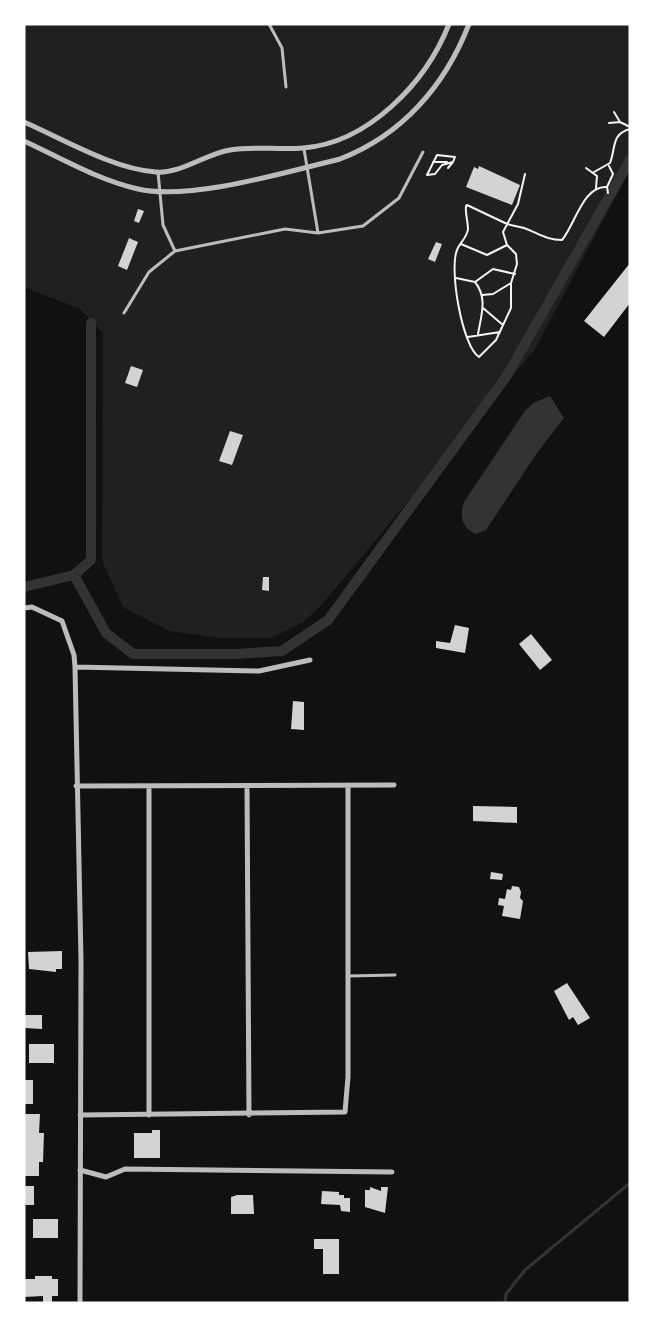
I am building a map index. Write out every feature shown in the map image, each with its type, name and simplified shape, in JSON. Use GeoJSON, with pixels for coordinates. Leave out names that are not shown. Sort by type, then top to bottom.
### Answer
{"type":"FeatureCollection","features":[{"type":"Feature","properties":{"kind":"street"},"geometry":{"type":"LineString","coordinates":[[24,122],[130,168],[158,172],[177,169],[228,150],[304,148],[344,138],[385,113],[414,82],[449,24]]}},
{"type":"Feature","properties":{"kind":"street"},"geometry":{"type":"LineString","coordinates":[[24,141],[116,183],[158,192],[197,190],[309,166],[360,151],[403,123],[443,75],[469,24]]}},
{"type":"Feature","properties":{"kind":"street"},"geometry":{"type":"LineString","coordinates":[[24,608],[32,606],[62,621],[74,655],[75,667],[81,960],[80,1303]]}},
{"type":"Feature","properties":{"kind":"street"},"geometry":{"type":"LineString","coordinates":[[75,667],[259,671],[310,660]]}},
{"type":"Feature","properties":{"kind":"street"},"geometry":{"type":"LineString","coordinates":[[80,1115],[249,1115],[345,1112],[348,1099],[348,785]]}},
{"type":"Feature","properties":{"kind":"street"},"geometry":{"type":"LineString","coordinates":[[76,786],[394,785]]}},
{"type":"Feature","properties":{"kind":"street"},"geometry":{"type":"LineString","coordinates":[[149,786],[149,1115]]}},
{"type":"Feature","properties":{"kind":"street"},"geometry":{"type":"LineString","coordinates":[[247,786],[249,1115]]}},
{"type":"Feature","properties":{"kind":"street"},"geometry":{"type":"LineString","coordinates":[[80,1170],[106,1177],[125,1170],[392,1172]]}},
{"type":"Feature","properties":{"kind":"lane"},"geometry":{"type":"LineString","coordinates":[[269,24],[282,48],[286,87]]}},
{"type":"Feature","properties":{"kind":"lane"},"geometry":{"type":"LineString","coordinates":[[304,148],[309,166],[318,233]]}},
{"type":"Feature","properties":{"kind":"lane"},"geometry":{"type":"LineString","coordinates":[[124,313],[149,272],[175,251],[285,229],[318,233],[363,226],[399,198],[423,152]]}},
{"type":"Feature","properties":{"kind":"lane"},"geometry":{"type":"LineString","coordinates":[[158,172],[158,192],[163,225],[175,251]]}},
{"type":"Feature","properties":{"kind":"lane"},"geometry":{"type":"LineString","coordinates":[[348,976],[395,975]]}},
{"type":"Feature","properties":{"kind":"path"},"geometry":{"type":"LineString","coordinates":[[594,172],[607,165],[613,156],[613,145],[618,135],[630,128],[620,122],[614,112]]}},
{"type":"Feature","properties":{"kind":"path"},"geometry":{"type":"LineString","coordinates":[[609,123],[620,122]]}},
{"type":"Feature","properties":{"kind":"path"},"geometry":{"type":"LineString","coordinates":[[447,162],[428,176],[438,155],[454,157],[448,168]]}},
{"type":"Feature","properties":{"kind":"path"},"geometry":{"type":"LineString","coordinates":[[433,162],[453,162]]}},
{"type":"Feature","properties":{"kind":"path"},"geometry":{"type":"LineString","coordinates":[[607,165],[613,174],[607,187],[609,193]]}},
{"type":"Feature","properties":{"kind":"path"},"geometry":{"type":"LineString","coordinates":[[586,168],[594,172]]}},
{"type":"Feature","properties":{"kind":"path"},"geometry":{"type":"LineString","coordinates":[[594,172],[596,188]]}},
{"type":"Feature","properties":{"kind":"path"},"geometry":{"type":"LineString","coordinates":[[525,174],[518,204],[505,223],[503,232],[507,245],[516,254],[516,274],[511,283],[511,308],[504,326],[492,345],[479,357],[469,347],[468,337],[460,316],[456,278],[457,249],[468,227],[466,206],[505,223],[533,232],[542,238],[562,240],[586,197],[596,188],[607,187]]}},
{"type":"Feature","properties":{"kind":"path"},"geometry":{"type":"LineString","coordinates":[[461,244],[487,255],[507,245]]}},
{"type":"Feature","properties":{"kind":"path"},"geometry":{"type":"LineString","coordinates":[[456,278],[475,282],[493,269],[516,274]]}},
{"type":"Feature","properties":{"kind":"path"},"geometry":{"type":"LineString","coordinates":[[475,282],[482,295],[483,308],[478,334]]}},
{"type":"Feature","properties":{"kind":"path"},"geometry":{"type":"LineString","coordinates":[[482,295],[493,294],[511,283]]}},
{"type":"Feature","properties":{"kind":"path"},"geometry":{"type":"LineString","coordinates":[[483,308],[504,326]]}},
{"type":"Feature","properties":{"kind":"path"},"geometry":{"type":"LineString","coordinates":[[468,337],[500,332]]}},
{"type":"Feature","properties":{"kind":"shaded area"},"geometry":{"type":"Polygon","coordinates":[[[24,24],[630,24],[630,170],[535,349],[319,608],[303,622],[271,638],[220,638],[169,631],[123,607],[102,561],[103,333],[80,309],[24,287],[24,24]]]}},
{"type":"Feature","properties":{"kind":"shaded area"},"geometry":{"type":"Polygon","coordinates":[[[550,396],[564,418],[537,453],[486,530],[476,534],[463,521],[464,502],[525,411],[533,403],[550,396]]]}},
{"type":"Feature","properties":{"kind":"building"},"geometry":{"type":"Polygon","coordinates":[[[479,166],[520,185],[512,205],[466,187],[474,167],[478,169],[479,166]]]}},
{"type":"Feature","properties":{"kind":"building"},"geometry":{"type":"Polygon","coordinates":[[[138,209],[144,211],[139,223],[134,221],[138,209]]]}},
{"type":"Feature","properties":{"kind":"building"},"geometry":{"type":"Polygon","coordinates":[[[129,238],[138,242],[127,270],[118,266],[129,238]]]}},
{"type":"Feature","properties":{"kind":"building"},"geometry":{"type":"Polygon","coordinates":[[[436,242],[442,244],[435,262],[428,259],[436,242]]]}},
{"type":"Feature","properties":{"kind":"building"},"geometry":{"type":"Polygon","coordinates":[[[630,263],[630,303],[604,337],[584,321],[630,263]]]}},
{"type":"Feature","properties":{"kind":"building"},"geometry":{"type":"Polygon","coordinates":[[[131,366],[143,370],[137,387],[125,383],[131,366]]]}},
{"type":"Feature","properties":{"kind":"building"},"geometry":{"type":"Polygon","coordinates":[[[230,431],[243,435],[232,465],[219,461],[230,431]]]}},
{"type":"Feature","properties":{"kind":"building"},"geometry":{"type":"Polygon","coordinates":[[[263,577],[269,577],[269,591],[262,590],[263,577]]]}},
{"type":"Feature","properties":{"kind":"building"},"geometry":{"type":"Polygon","coordinates":[[[455,625],[469,628],[465,653],[436,648],[436,641],[450,643],[455,625]]]}},
{"type":"Feature","properties":{"kind":"building"},"geometry":{"type":"Polygon","coordinates":[[[531,634],[552,660],[540,670],[519,644],[531,634]]]}},
{"type":"Feature","properties":{"kind":"building"},"geometry":{"type":"Polygon","coordinates":[[[293,701],[304,702],[304,730],[291,729],[293,701]]]}},
{"type":"Feature","properties":{"kind":"building"},"geometry":{"type":"Polygon","coordinates":[[[473,806],[517,807],[517,823],[473,821],[473,806]]]}},
{"type":"Feature","properties":{"kind":"building"},"geometry":{"type":"Polygon","coordinates":[[[491,872],[503,874],[502,880],[490,879],[491,872]]]}},
{"type":"Feature","properties":{"kind":"building"},"geometry":{"type":"Polygon","coordinates":[[[512,886],[519,887],[521,892],[520,898],[523,901],[520,919],[502,916],[504,906],[498,905],[499,898],[505,899],[507,889],[511,890],[512,886]]]}},
{"type":"Feature","properties":{"kind":"building"},"geometry":{"type":"Polygon","coordinates":[[[62,951],[62,969],[56,969],[56,972],[29,969],[28,952],[62,951]]]}},
{"type":"Feature","properties":{"kind":"building"},"geometry":{"type":"Polygon","coordinates":[[[567,983],[590,1018],[578,1025],[573,1017],[569,1020],[554,991],[567,983]]]}},
{"type":"Feature","properties":{"kind":"building"},"geometry":{"type":"Polygon","coordinates":[[[24,1015],[42,1015],[42,1029],[24,1028],[24,1015]]]}},
{"type":"Feature","properties":{"kind":"building"},"geometry":{"type":"Polygon","coordinates":[[[29,1044],[54,1044],[54,1063],[29,1063],[29,1044]]]}},
{"type":"Feature","properties":{"kind":"building"},"geometry":{"type":"Polygon","coordinates":[[[24,1080],[33,1080],[33,1104],[24,1104],[24,1080]]]}},
{"type":"Feature","properties":{"kind":"building"},"geometry":{"type":"Polygon","coordinates":[[[24,1114],[40,1114],[39,1133],[44,1133],[43,1162],[39,1162],[39,1176],[24,1176],[24,1114]]]}},
{"type":"Feature","properties":{"kind":"building"},"geometry":{"type":"Polygon","coordinates":[[[152,1130],[160,1130],[160,1158],[134,1158],[134,1133],[152,1133],[152,1130]]]}},
{"type":"Feature","properties":{"kind":"building"},"geometry":{"type":"Polygon","coordinates":[[[24,1186],[34,1186],[34,1205],[24,1205],[24,1186]]]}},
{"type":"Feature","properties":{"kind":"building"},"geometry":{"type":"Polygon","coordinates":[[[370,1187],[381,1191],[381,1187],[388,1187],[385,1213],[365,1207],[365,1190],[370,1190],[370,1187]]]}},
{"type":"Feature","properties":{"kind":"building"},"geometry":{"type":"Polygon","coordinates":[[[322,1191],[339,1192],[339,1195],[344,1195],[344,1198],[350,1198],[350,1212],[341,1211],[340,1205],[321,1204],[322,1191]]]}},
{"type":"Feature","properties":{"kind":"building"},"geometry":{"type":"Polygon","coordinates":[[[253,1195],[254,1214],[231,1214],[231,1197],[253,1195]]]}},
{"type":"Feature","properties":{"kind":"building"},"geometry":{"type":"Polygon","coordinates":[[[33,1219],[58,1219],[58,1238],[33,1238],[33,1219]]]}},
{"type":"Feature","properties":{"kind":"building"},"geometry":{"type":"Polygon","coordinates":[[[314,1239],[339,1239],[339,1274],[323,1274],[323,1249],[314,1249],[314,1239]]]}},
{"type":"Feature","properties":{"kind":"building"},"geometry":{"type":"Polygon","coordinates":[[[35,1276],[52,1276],[52,1279],[58,1279],[58,1296],[52,1296],[52,1302],[43,1302],[43,1296],[24,1297],[24,1279],[35,1279],[35,1276]]]}},
{"type":"Feature","properties":{"kind":"waterway"},"geometry":{"type":"LineString","coordinates":[[74,575],[106,633],[133,654],[235,654],[282,651],[328,620],[506,377],[630,160]]}},
{"type":"Feature","properties":{"kind":"waterway"},"geometry":{"type":"LineString","coordinates":[[24,587],[74,575],[91,560],[91,323]]}},
{"type":"Feature","properties":{"kind":"waterway"},"geometry":{"type":"LineString","coordinates":[[505,1303],[506,1294],[525,1270],[630,1183]]}}]}
